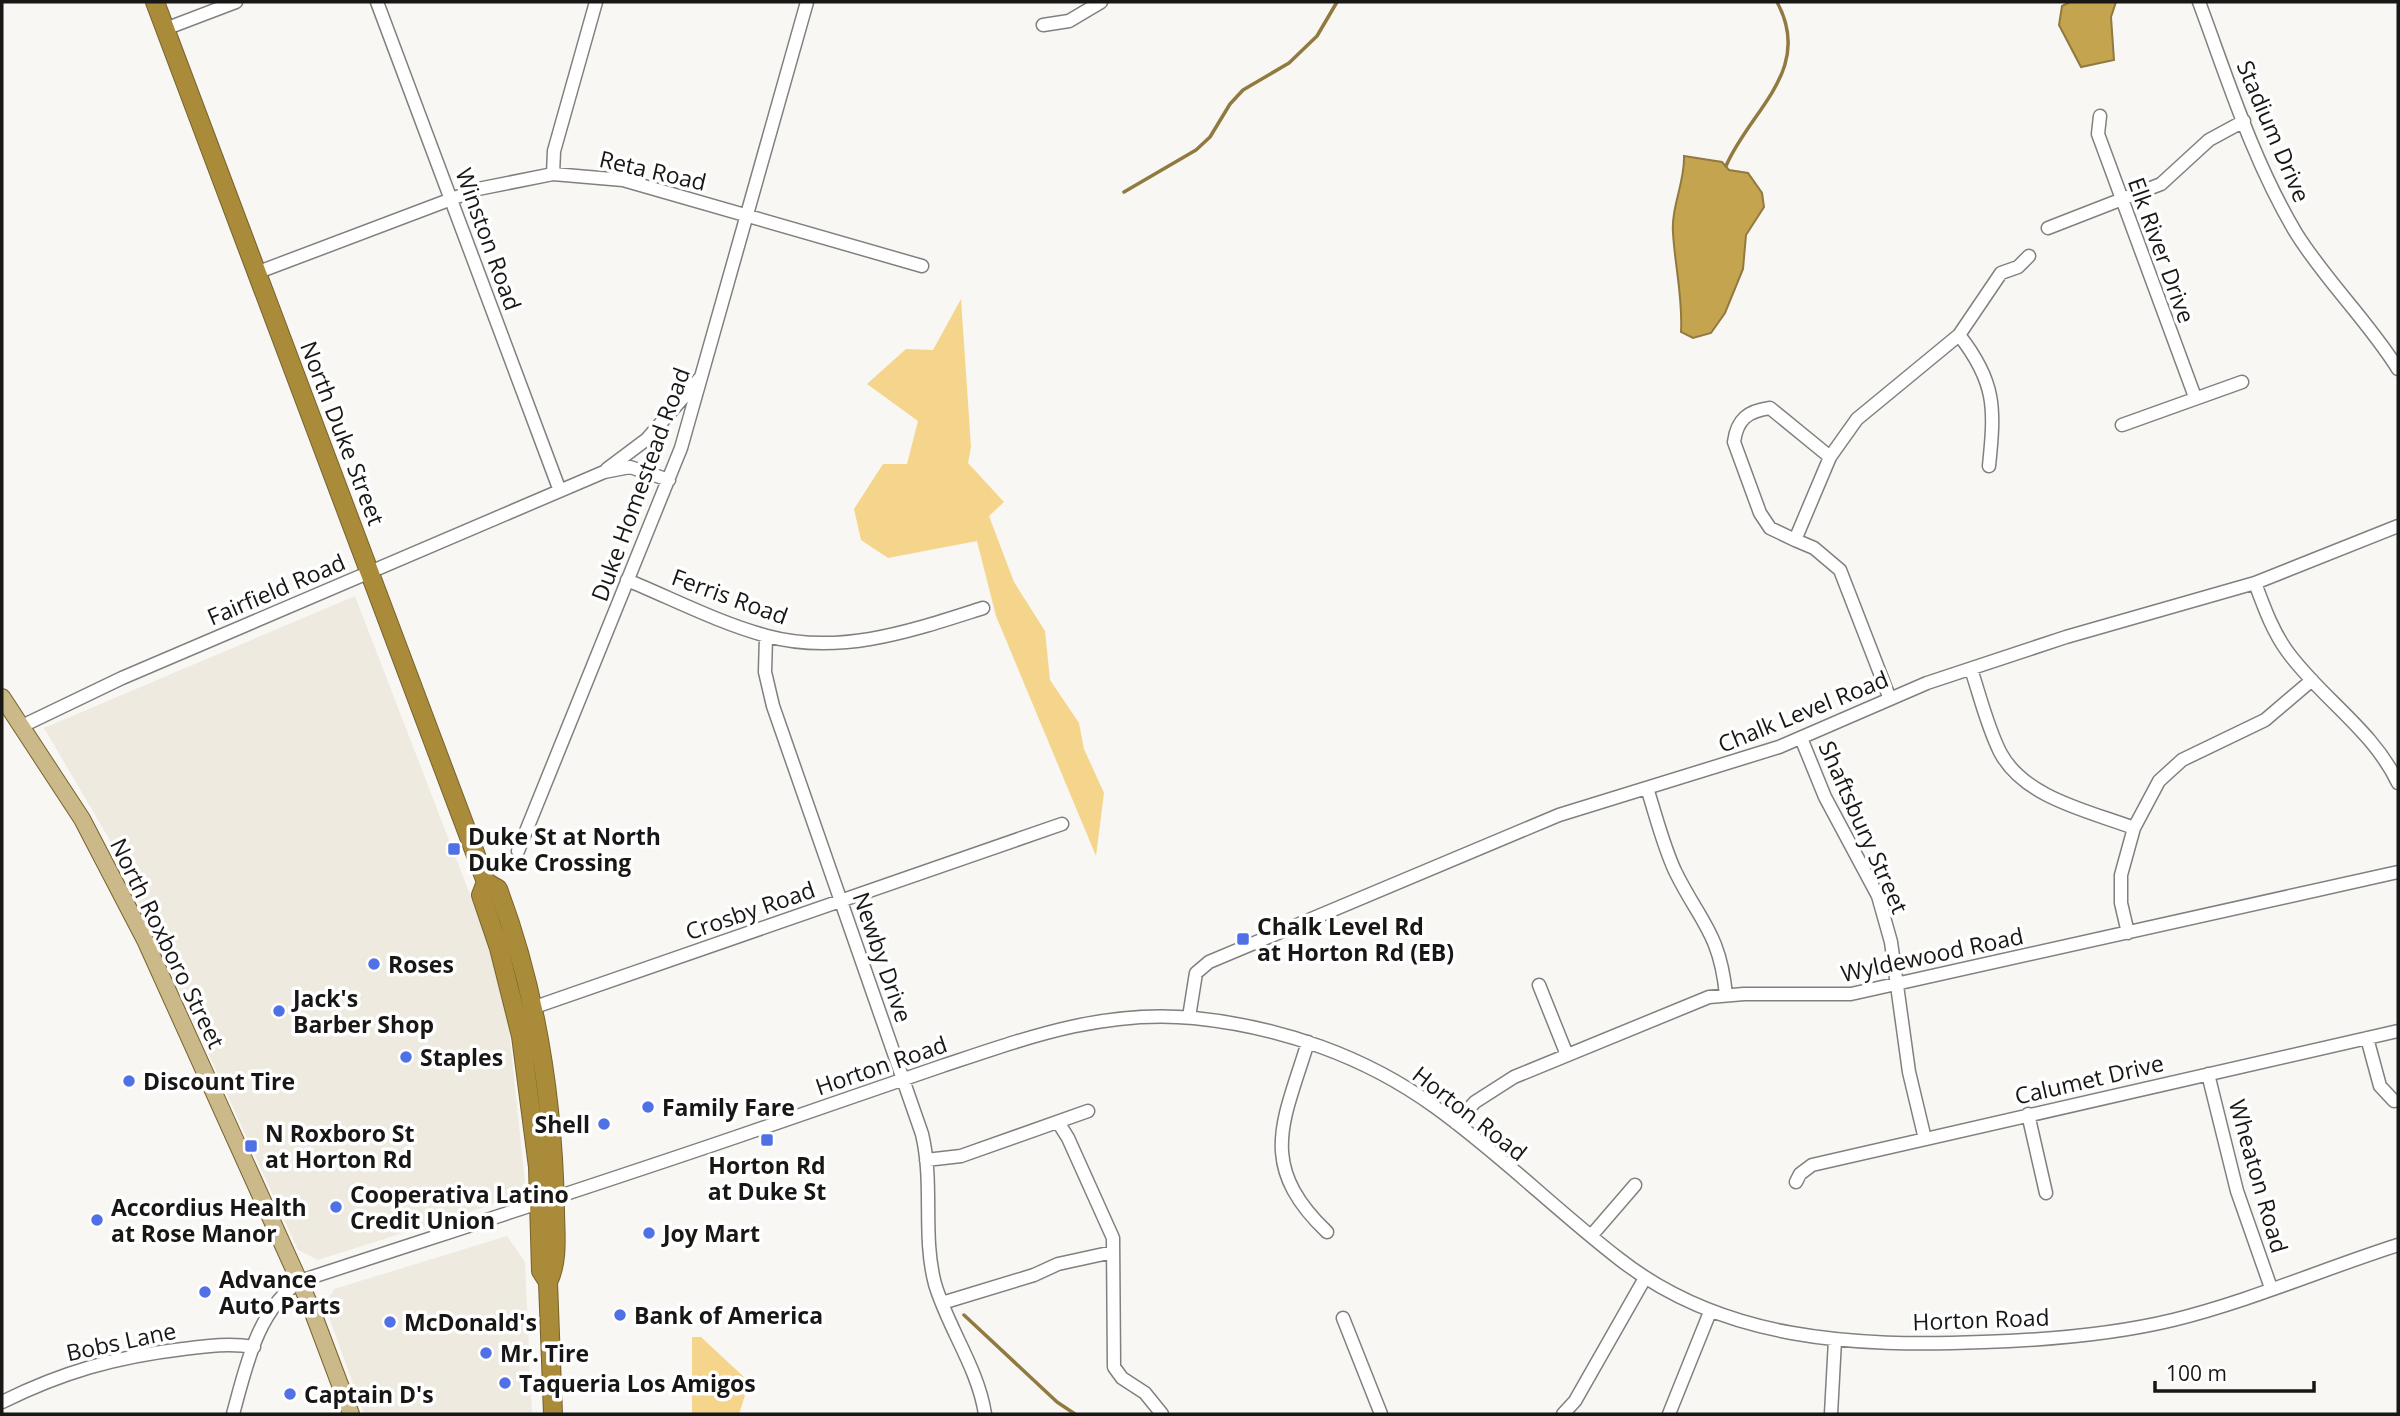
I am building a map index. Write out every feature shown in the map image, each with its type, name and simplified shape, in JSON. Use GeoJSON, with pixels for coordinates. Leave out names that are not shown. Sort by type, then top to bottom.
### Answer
{"type":"FeatureCollection","features":[{"type":"Feature","properties":{"kind":"highway","name":"North Duke Street"},"geometry":{"type":"LineString","coordinates":[[155,2],[486,882],[481,895],[499,948],[521,1036],[547,1202],[555,1268],[548,1282],[553,1414]]}},
{"type":"Feature","properties":{"kind":"highway","name":"North Duke Street"},"geometry":{"type":"LineString","coordinates":[[486,882],[498,888],[507,913],[532,1008],[542,1059],[547,1202]]}},
{"type":"Feature","properties":{"kind":"main road","name":"North Roxboro Street"},"geometry":{"type":"LineString","coordinates":[[2,698],[82,819],[115,880],[300,1282],[351,1414]]}},
{"type":"Feature","properties":{"kind":"street"},"geometry":{"type":"LineString","coordinates":[[165,29],[236,2]]}},
{"type":"Feature","properties":{"kind":"street","name":"Winston Road"},"geometry":{"type":"LineString","coordinates":[[377,2],[560,491]]}},
{"type":"Feature","properties":{"kind":"street"},"geometry":{"type":"LineString","coordinates":[[553,174],[554,151],[596,2]]}},
{"type":"Feature","properties":{"kind":"street","name":"Duke Homestead Road"},"geometry":{"type":"LineString","coordinates":[[518,850],[668,480],[704,374],[807,2]]}},
{"type":"Feature","properties":{"kind":"street"},"geometry":{"type":"LineString","coordinates":[[1044,25],[1069,21],[1101,2]]}},
{"type":"Feature","properties":{"kind":"street","name":"Stadium Drive"},"geometry":{"type":"LineString","coordinates":[[2199,2],[2263,169],[2298,234],[2397,366]]}},
{"type":"Feature","properties":{"kind":"street","name":"Elk River Drive"},"geometry":{"type":"LineString","coordinates":[[2099,116],[2098,134],[2194,397]]}},
{"type":"Feature","properties":{"kind":"street"},"geometry":{"type":"LineString","coordinates":[[2048,228],[2161,184],[2209,140],[2244,121]]}},
{"type":"Feature","properties":{"kind":"street","name":"Reta Road"},"geometry":{"type":"LineString","coordinates":[[257,273],[451,199],[514,179],[553,174],[623,180],[922,266]]}},
{"type":"Feature","properties":{"kind":"street"},"geometry":{"type":"LineString","coordinates":[[1795,540],[1830,457],[1857,419],[1959,335],[2001,273],[2018,267],[2029,256]]}},
{"type":"Feature","properties":{"kind":"street"},"geometry":{"type":"LineString","coordinates":[[1959,335],[1978,360],[1989,383],[1995,412],[1989,466]]}},
{"type":"Feature","properties":{"kind":"street"},"geometry":{"type":"LineString","coordinates":[[604,472],[647,439],[704,374]]}},
{"type":"Feature","properties":{"kind":"street"},"geometry":{"type":"LineString","coordinates":[[2122,425],[2242,382]]}},
{"type":"Feature","properties":{"kind":"street"},"geometry":{"type":"LineString","coordinates":[[1830,457],[1770,408],[1747,415],[1735,431],[1734,442],[1760,513],[1770,528],[1814,548],[1840,569],[1890,699]]}},
{"type":"Feature","properties":{"kind":"street","name":"Fairfield Road"},"geometry":{"type":"LineString","coordinates":[[20,727],[122,678],[604,472],[630,467],[668,480]]}},
{"type":"Feature","properties":{"kind":"street","name":"Chalk Level Road"},"geometry":{"type":"LineString","coordinates":[[1189,1017],[1196,973],[1209,962],[1559,815],[1801,738],[1890,699],[2066,637],[2255,583],[2398,526]]}},
{"type":"Feature","properties":{"kind":"street","name":"Ferris Road"},"geometry":{"type":"LineString","coordinates":[[627,580],[766,636],[836,643],[882,638],[984,608]]}},
{"type":"Feature","properties":{"kind":"street"},"geometry":{"type":"LineString","coordinates":[[2255,583],[2276,635],[2312,680],[2379,750],[2398,783]]}},
{"type":"Feature","properties":{"kind":"street","name":"Newby Drive"},"geometry":{"type":"LineString","coordinates":[[766,636],[764,655],[769,691],[922,1134],[926,1160],[930,1257],[942,1303],[975,1379],[985,1414]]}},
{"type":"Feature","properties":{"kind":"street"},"geometry":{"type":"LineString","coordinates":[[1970,669],[1999,751],[2017,775],[2041,792],[2134,828]]}},
{"type":"Feature","properties":{"kind":"street"},"geometry":{"type":"LineString","coordinates":[[2128,933],[2120,884],[2134,828],[2152,790],[2174,766],[2265,720],[2312,680]]}},
{"type":"Feature","properties":{"kind":"street","name":"Shaftsbury Street"},"geometry":{"type":"LineString","coordinates":[[1801,738],[1825,797],[1878,896],[1891,942],[1909,1072],[1925,1139]]}},
{"type":"Feature","properties":{"kind":"street"},"geometry":{"type":"LineString","coordinates":[[1647,788],[1674,869],[1704,917],[1720,952],[1726,995]]}},
{"type":"Feature","properties":{"kind":"street","name":"Crosby Road"},"geometry":{"type":"LineString","coordinates":[[532,1008],[1062,824]]}},
{"type":"Feature","properties":{"kind":"street","name":"Wyldewood Road"},"geometry":{"type":"LineString","coordinates":[[1456,1123],[1489,1092],[1514,1077],[1700,1000],[1726,995],[1835,996],[1897,986],[2398,872]]}},
{"type":"Feature","properties":{"kind":"street"},"geometry":{"type":"LineString","coordinates":[[1539,985],[1567,1055]]}},
{"type":"Feature","properties":{"kind":"street","name":"Horton Road"},"geometry":{"type":"LineString","coordinates":[[300,1282],[547,1202],[904,1079],[1076,1024],[1131,1016],[1189,1017],[1247,1026],[1308,1042],[1374,1069],[1456,1123],[1645,1278],[1710,1312],[1762,1328],[1835,1340],[1944,1344],[2103,1333],[2199,1313],[2398,1245]]}},
{"type":"Feature","properties":{"kind":"street","name":"Calumet Drive"},"geometry":{"type":"LineString","coordinates":[[1796,1182],[1800,1174],[1812,1165],[2398,1031]]}},
{"type":"Feature","properties":{"kind":"street"},"geometry":{"type":"LineString","coordinates":[[2367,1038],[2380,1086],[2394,1101]]}},
{"type":"Feature","properties":{"kind":"street"},"geometry":{"type":"LineString","coordinates":[[1308,1042],[1288,1099],[1281,1128],[1281,1149],[1298,1199],[1327,1232]]}},
{"type":"Feature","properties":{"kind":"street","name":"Wheaton Road"},"geometry":{"type":"LineString","coordinates":[[2208,1074],[2237,1191],[2271,1289]]}},
{"type":"Feature","properties":{"kind":"street"},"geometry":{"type":"LineString","coordinates":[[926,1160],[961,1156],[1088,1111]]}},
{"type":"Feature","properties":{"kind":"street"},"geometry":{"type":"LineString","coordinates":[[2028,1115],[2046,1193]]}},
{"type":"Feature","properties":{"kind":"street"},"geometry":{"type":"LineString","coordinates":[[1058,1122],[1112,1232],[1114,1367],[1122,1378],[1145,1393],[1162,1414]]}},
{"type":"Feature","properties":{"kind":"street"},"geometry":{"type":"LineString","coordinates":[[1591,1236],[1635,1185]]}},
{"type":"Feature","properties":{"kind":"street"},"geometry":{"type":"LineString","coordinates":[[942,1303],[1034,1275],[1058,1264],[1113,1252]]}},
{"type":"Feature","properties":{"kind":"street"},"geometry":{"type":"LineString","coordinates":[[1563,1414],[1575,1401],[1645,1278]]}},
{"type":"Feature","properties":{"kind":"street"},"geometry":{"type":"LineString","coordinates":[[233,1414],[254,1347],[271,1310],[300,1282]]}},
{"type":"Feature","properties":{"kind":"street"},"geometry":{"type":"LineString","coordinates":[[1669,1414],[1710,1312]]}},
{"type":"Feature","properties":{"kind":"street"},"geometry":{"type":"LineString","coordinates":[[1343,1318],[1381,1414]]}},
{"type":"Feature","properties":{"kind":"street"},"geometry":{"type":"LineString","coordinates":[[1831,1414],[1835,1340]]}},
{"type":"Feature","properties":{"kind":"street","name":"Bobs Lane"},"geometry":{"type":"LineString","coordinates":[[2,1402],[47,1380],[91,1365],[216,1345],[254,1347]]}},
{"type":"Feature","properties":{"kind":"shaded area"},"geometry":{"type":"Polygon","coordinates":[[[2070,2],[2116,2],[2111,17],[2114,60],[2081,67],[2059,25],[2062,6],[2070,2]]]}},
{"type":"Feature","properties":{"kind":"shaded area"},"geometry":{"type":"Polygon","coordinates":[[[1684,156],[1722,162],[1729,170],[1748,173],[1762,193],[1764,207],[1746,235],[1743,269],[1725,313],[1711,333],[1693,338],[1681,332],[1673,233],[1684,156]]]}},
{"type":"Feature","properties":{"kind":"shaded area"},"geometry":{"type":"Polygon","coordinates":[[[961,299],[971,447],[968,463],[1004,502],[989,516],[1014,582],[1045,631],[1050,680],[1079,723],[1084,749],[1104,793],[1096,856],[996,616],[977,541],[888,558],[861,540],[854,509],[883,464],[907,464],[918,421],[867,384],[906,349],[933,350],[961,299]]]}},
{"type":"Feature","properties":{"kind":"shaded area"},"geometry":{"type":"Polygon","coordinates":[[[355,596],[486,936],[509,1030],[525,1182],[513,1198],[318,1260],[298,1250],[115,849],[44,728],[355,596]]]}},
{"type":"Feature","properties":{"kind":"shaded area"},"geometry":{"type":"Polygon","coordinates":[[[507,1236],[525,1262],[532,1414],[364,1414],[325,1306],[334,1289],[507,1236]]]}},
{"type":"Feature","properties":{"kind":"shaded area"},"geometry":{"type":"Polygon","coordinates":[[[692,1337],[701,1337],[745,1378],[746,1392],[739,1414],[692,1414],[692,1337]]]}},
{"type":"Feature","properties":{"kind":"waterway"},"geometry":{"type":"LineString","coordinates":[[1124,192],[1196,150],[1210,137],[1230,104],[1243,90],[1289,63],[1317,36],[1337,2]]}},
{"type":"Feature","properties":{"kind":"waterway"},"geometry":{"type":"LineString","coordinates":[[1726,166],[1774,89],[1783,69],[1788,48],[1786,26],[1777,2]]}},
{"type":"Feature","properties":{"kind":"waterway"},"geometry":{"type":"LineString","coordinates":[[964,1315],[1057,1402],[1075,1414]]}},
{"type":"Feature","properties":{"kind":"place","name":"Duke St at North Duke Crossing"},"geometry":{"type":"Point","coordinates":[454,849]}},
{"type":"Feature","properties":{"kind":"place","name":"Chalk Level Rd at Horton Rd (EB)"},"geometry":{"type":"Point","coordinates":[1243,939]}},
{"type":"Feature","properties":{"kind":"place","name":"Roses"},"geometry":{"type":"Point","coordinates":[374,964]}},
{"type":"Feature","properties":{"kind":"place","name":"Jack's Barber Shop"},"geometry":{"type":"Point","coordinates":[279,1011]}},
{"type":"Feature","properties":{"kind":"place","name":"Staples"},"geometry":{"type":"Point","coordinates":[406,1057]}},
{"type":"Feature","properties":{"kind":"place","name":"Discount Tire"},"geometry":{"type":"Point","coordinates":[129,1081]}},
{"type":"Feature","properties":{"kind":"place","name":"Family Fare"},"geometry":{"type":"Point","coordinates":[648,1107]}},
{"type":"Feature","properties":{"kind":"place","name":"Shell"},"geometry":{"type":"Point","coordinates":[604,1124]}},
{"type":"Feature","properties":{"kind":"place","name":"Horton Rd at Duke St"},"geometry":{"type":"Point","coordinates":[767,1140]}},
{"type":"Feature","properties":{"kind":"place","name":"N Roxboro St at Horton Rd"},"geometry":{"type":"Point","coordinates":[251,1146]}},
{"type":"Feature","properties":{"kind":"place","name":"Cooperativa Latino Credit Union"},"geometry":{"type":"Point","coordinates":[336,1207]}},
{"type":"Feature","properties":{"kind":"place","name":"Accordius Health at Rose Manor"},"geometry":{"type":"Point","coordinates":[97,1220]}},
{"type":"Feature","properties":{"kind":"place","name":"Joy Mart"},"geometry":{"type":"Point","coordinates":[649,1233]}},
{"type":"Feature","properties":{"kind":"place","name":"Advance Auto Parts"},"geometry":{"type":"Point","coordinates":[205,1292]}},
{"type":"Feature","properties":{"kind":"place","name":"Bank of America"},"geometry":{"type":"Point","coordinates":[620,1315]}},
{"type":"Feature","properties":{"kind":"place","name":"McDonald's"},"geometry":{"type":"Point","coordinates":[390,1322]}},
{"type":"Feature","properties":{"kind":"place","name":"Mr. Tire"},"geometry":{"type":"Point","coordinates":[486,1353]}},
{"type":"Feature","properties":{"kind":"place","name":"Taqueria Los Amigos"},"geometry":{"type":"Point","coordinates":[505,1383]}},
{"type":"Feature","properties":{"kind":"place","name":"Captain D's"},"geometry":{"type":"Point","coordinates":[290,1394]}}]}
